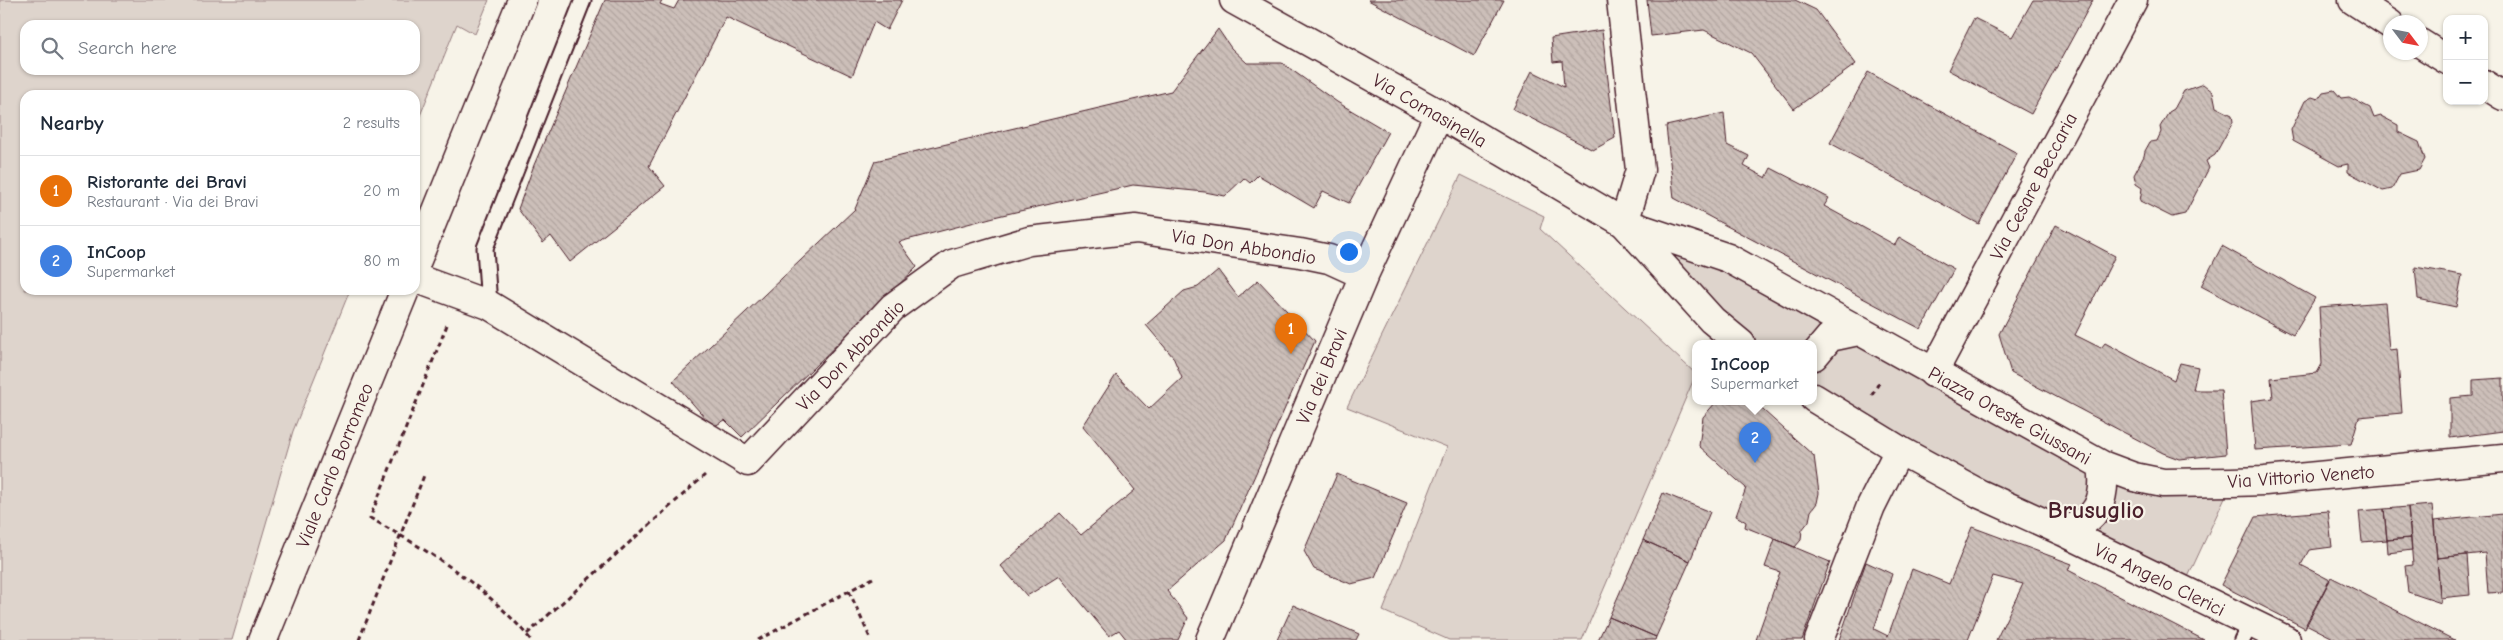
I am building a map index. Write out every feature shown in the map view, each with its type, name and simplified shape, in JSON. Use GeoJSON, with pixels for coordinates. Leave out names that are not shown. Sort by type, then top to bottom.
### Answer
{"type":"FeatureCollection","features":[{"type":"Feature","properties":{"kind":"street"},"geometry":{"type":"LineString","coordinates":[[420,253],[522,0]]}},
{"type":"Feature","properties":{"kind":"street","name":"Via Comasinella"},"geometry":{"type":"LineString","coordinates":[[1234,0],[1439,114],[1624,223]]}},
{"type":"Feature","properties":{"kind":"street"},"geometry":{"type":"LineString","coordinates":[[1621,0],[1640,170],[1624,223],[1712,320],[1736,340]]}},
{"type":"Feature","properties":{"kind":"street","name":"Via Cesare Beccaria"},"geometry":{"type":"LineString","coordinates":[[1933,373],[2133,0]]}},
{"type":"Feature","properties":{"kind":"street"},"geometry":{"type":"LineString","coordinates":[[2353,0],[2383,19]]}},
{"type":"Feature","properties":{"kind":"street"},"geometry":{"type":"LineString","coordinates":[[2428,48],[2443,57]]}},
{"type":"Feature","properties":{"kind":"street"},"geometry":{"type":"LineString","coordinates":[[2488,87],[2503,96]]}},
{"type":"Feature","properties":{"kind":"street","name":"Via dei Bravi"},"geometry":{"type":"LineString","coordinates":[[1210,640],[1364,275],[1439,114]]}},
{"type":"Feature","properties":{"kind":"street","name":"Piazza Oreste Giussani"},"geometry":{"type":"LineString","coordinates":[[1624,223],[1728,258],[2102,465],[2104,481],[2100,504],[2087,522],[2062,531]]}},
{"type":"Feature","properties":{"kind":"street","name":"Via Don Abbondio"},"geometry":{"type":"LineString","coordinates":[[420,280],[489,305],[748,462],[893,307],[952,264],[1029,241],[1136,229],[1300,253],[1329,259],[1364,275]]}},
{"type":"Feature","properties":{"kind":"street","name":"Viale Carlo Borromeo"},"geometry":{"type":"LineString","coordinates":[[264,640],[403,295]]}},
{"type":"Feature","properties":{"kind":"street"},"geometry":{"type":"LineString","coordinates":[[1817,352],[1830,337],[1858,331]]}},
{"type":"Feature","properties":{"kind":"street"},"geometry":{"type":"LineString","coordinates":[[1817,399],[1899,450],[1980,494],[2062,531]]}},
{"type":"Feature","properties":{"kind":"street"},"geometry":{"type":"LineString","coordinates":[[1819,640],[1868,513],[1899,450]]}},
{"type":"Feature","properties":{"kind":"street","name":"Via Vittorio Veneto"},"geometry":{"type":"LineString","coordinates":[[2102,465],[2134,477],[2163,483],[2193,483],[2265,481],[2503,458]]}},
{"type":"Feature","properties":{"kind":"street","name":"Via Angelo Clerici"},"geometry":{"type":"LineString","coordinates":[[2062,531],[2246,632],[2286,640]]}},
{"type":"Feature","properties":{"kind":"lane"},"geometry":{"type":"LineString","coordinates":[[489,305],[486,248],[583,0]]}},
{"type":"Feature","properties":{"kind":"path"},"geometry":{"type":"LineString","coordinates":[[458,294],[370,518],[441,559],[492,599],[531,640]]}},
{"type":"Feature","properties":{"kind":"path"},"geometry":{"type":"LineString","coordinates":[[1870,397],[1885,373]]}},
{"type":"Feature","properties":{"kind":"path"},"geometry":{"type":"LineString","coordinates":[[527,634],[732,452]]}},
{"type":"Feature","properties":{"kind":"path"},"geometry":{"type":"LineString","coordinates":[[359,640],[425,473]]}},
{"type":"Feature","properties":{"kind":"path"},"geometry":{"type":"LineString","coordinates":[[758,640],[872,578]]}},
{"type":"Feature","properties":{"kind":"path"},"geometry":{"type":"LineString","coordinates":[[849,591],[872,640]]}},
{"type":"Feature","properties":{"kind":"shaded area"},"geometry":{"type":"Polygon","coordinates":[[[0,0],[489,0],[475,34],[457,24],[420,116],[420,90],[20,90],[20,295],[348,295],[293,431],[232,640],[0,640],[0,0]]]}},
{"type":"Feature","properties":{"kind":"shaded area"},"geometry":{"type":"Polygon","coordinates":[[[1461,175],[1544,216],[1540,229],[1692,370],[1692,383],[1582,640],[1449,640],[1383,611],[1447,447],[1347,407],[1461,175]]]}},
{"type":"Feature","properties":{"kind":"shaded area"},"geometry":{"type":"Polygon","coordinates":[[[1624,223],[1664,236],[2102,465],[2232,482],[2182,590],[1817,400],[1817,340],[1737,340],[1624,223]]]}},
{"type":"Feature","properties":{"kind":"building"},"geometry":{"type":"Polygon","coordinates":[[[605,0],[662,0],[660,4],[674,9],[679,0],[902,0],[887,30],[874,22],[852,76],[726,17],[649,166],[665,186],[570,262],[551,236],[543,243],[518,209],[534,165],[605,0]]]}},
{"type":"Feature","properties":{"kind":"building"},"geometry":{"type":"Polygon","coordinates":[[[1368,0],[1504,0],[1474,56],[1368,0]]]}},
{"type":"Feature","properties":{"kind":"building"},"geometry":{"type":"Polygon","coordinates":[[[1647,0],[1795,0],[1816,10],[1856,64],[1794,109],[1751,53],[1704,30],[1651,36],[1647,0]]]}},
{"type":"Feature","properties":{"kind":"building"},"geometry":{"type":"Polygon","coordinates":[[[2033,0],[2093,0],[2031,114],[1948,70],[1974,18],[2012,37],[2033,0]]]}},
{"type":"Feature","properties":{"kind":"building"},"geometry":{"type":"Polygon","coordinates":[[[1218,29],[1231,48],[1247,63],[1282,63],[1337,102],[1388,132],[1349,203],[1323,191],[1314,208],[1258,175],[1250,183],[1244,178],[1225,196],[1205,192],[1133,185],[998,216],[899,242],[917,267],[742,437],[725,420],[713,427],[673,381],[855,209],[875,161],[1171,91],[1218,29]]]}},
{"type":"Feature","properties":{"kind":"building"},"geometry":{"type":"Polygon","coordinates":[[[1602,30],[1615,138],[1593,150],[1513,109],[1532,71],[1564,87],[1562,61],[1553,62],[1551,38],[1602,30]]]}},
{"type":"Feature","properties":{"kind":"building"},"geometry":{"type":"Polygon","coordinates":[[[1868,72],[2017,153],[1979,224],[1830,143],[1868,72]]]}},
{"type":"Feature","properties":{"kind":"building"},"geometry":{"type":"Polygon","coordinates":[[[2203,84],[2213,92],[2216,107],[2232,115],[2233,122],[2215,155],[2206,161],[2209,168],[2185,214],[2172,217],[2140,201],[2142,188],[2136,184],[2134,175],[2150,142],[2157,141],[2161,132],[2160,127],[2169,112],[2174,109],[2184,91],[2203,84]]]}},
{"type":"Feature","properties":{"kind":"building"},"geometry":{"type":"Polygon","coordinates":[[[2334,90],[2341,98],[2349,97],[2370,108],[2374,118],[2381,116],[2398,125],[2398,132],[2419,142],[2425,159],[2419,170],[2400,174],[2392,189],[2383,191],[2348,172],[2348,164],[2339,166],[2293,141],[2291,130],[2305,101],[2312,97],[2318,99],[2323,92],[2334,90]]]}},
{"type":"Feature","properties":{"kind":"building"},"geometry":{"type":"Polygon","coordinates":[[[1724,113],[1727,145],[1749,156],[1744,166],[1766,178],[1771,168],[1829,198],[1824,206],[1895,245],[1899,237],[1954,269],[1921,329],[1674,198],[1666,126],[1724,113]]]}},
{"type":"Feature","properties":{"kind":"building"},"geometry":{"type":"Polygon","coordinates":[[[2056,225],[2115,256],[2075,335],[2101,348],[2105,343],[2174,380],[2180,363],[2198,367],[2193,390],[2221,390],[2226,454],[2179,459],[2163,453],[2011,373],[1999,334],[2056,225]]]}},
{"type":"Feature","properties":{"kind":"building"},"geometry":{"type":"Polygon","coordinates":[[[2222,246],[2315,298],[2293,335],[2201,286],[2222,246]]]}},
{"type":"Feature","properties":{"kind":"building"},"geometry":{"type":"Polygon","coordinates":[[[2415,267],[2462,275],[2456,307],[2418,299],[2415,267]]]}},
{"type":"Feature","properties":{"kind":"building"},"geometry":{"type":"Polygon","coordinates":[[[1218,270],[1238,297],[1258,280],[1315,341],[1226,540],[1167,591],[1188,618],[1178,640],[1127,640],[1119,630],[1109,636],[1059,576],[1027,596],[1001,566],[1060,513],[1081,535],[1135,490],[1083,426],[1116,375],[1149,409],[1182,378],[1173,357],[1146,325],[1184,291],[1198,287],[1218,270]]]}},
{"type":"Feature","properties":{"kind":"building"},"geometry":{"type":"Polygon","coordinates":[[[2385,302],[2389,350],[2397,349],[2402,413],[2359,417],[2351,444],[2255,450],[2251,401],[2273,398],[2271,378],[2317,373],[2322,364],[2319,307],[2385,302]]]}},
{"type":"Feature","properties":{"kind":"building"},"geometry":{"type":"Polygon","coordinates":[[[2503,378],[2503,431],[2450,438],[2450,398],[2473,396],[2473,380],[2503,378]]]}},
{"type":"Feature","properties":{"kind":"building"},"geometry":{"type":"Polygon","coordinates":[[[1713,405],[1757,405],[1814,456],[1819,493],[1817,503],[1811,511],[1809,521],[1802,530],[1801,540],[1795,547],[1745,527],[1746,522],[1736,516],[1746,488],[1699,446],[1703,417],[1713,405]]]}},
{"type":"Feature","properties":{"kind":"building"},"geometry":{"type":"Polygon","coordinates":[[[1337,474],[1407,503],[1375,578],[1351,584],[1314,569],[1304,551],[1337,474]]]}},
{"type":"Feature","properties":{"kind":"building"},"geometry":{"type":"Polygon","coordinates":[[[1663,493],[1710,512],[1690,561],[1643,540],[1663,493]]]}},
{"type":"Feature","properties":{"kind":"building"},"geometry":{"type":"Polygon","coordinates":[[[2432,505],[2441,603],[2408,592],[2405,566],[2413,565],[2408,507],[2432,505]]]}},
{"type":"Feature","properties":{"kind":"building"},"geometry":{"type":"Polygon","coordinates":[[[2408,507],[2411,538],[2387,540],[2384,509],[2408,507]]]}},
{"type":"Feature","properties":{"kind":"building"},"geometry":{"type":"Polygon","coordinates":[[[2384,509],[2387,540],[2362,542],[2359,511],[2384,509]]]}},
{"type":"Feature","properties":{"kind":"building"},"geometry":{"type":"Polygon","coordinates":[[[2328,511],[2332,547],[2309,550],[2301,565],[2330,580],[2305,628],[2221,585],[2255,517],[2328,511]]]}},
{"type":"Feature","properties":{"kind":"building"},"geometry":{"type":"Polygon","coordinates":[[[2503,514],[2503,592],[2488,593],[2485,553],[2437,558],[2434,521],[2503,514]]]}},
{"type":"Feature","properties":{"kind":"building"},"geometry":{"type":"Polygon","coordinates":[[[1972,527],[2072,564],[2068,570],[2204,640],[1996,640],[2023,584],[1993,576],[1968,640],[1839,640],[1866,562],[1892,574],[1874,629],[1888,636],[1912,569],[1949,584],[1972,527]]]}},
{"type":"Feature","properties":{"kind":"building"},"geometry":{"type":"Polygon","coordinates":[[[2411,538],[2412,550],[2388,553],[2387,540],[2411,538]]]}},
{"type":"Feature","properties":{"kind":"building"},"geometry":{"type":"Polygon","coordinates":[[[1775,539],[1830,562],[1802,640],[1756,640],[1780,572],[1765,567],[1775,539]]]}},
{"type":"Feature","properties":{"kind":"building"},"geometry":{"type":"Polygon","coordinates":[[[1643,540],[1690,561],[1656,637],[1609,617],[1643,540]]]}},
{"type":"Feature","properties":{"kind":"building"},"geometry":{"type":"Polygon","coordinates":[[[2467,555],[2470,595],[2440,598],[2437,558],[2467,555]]]}},
{"type":"Feature","properties":{"kind":"building"},"geometry":{"type":"Polygon","coordinates":[[[2331,577],[2454,640],[2337,640],[2306,624],[2331,577]]]}},
{"type":"Feature","properties":{"kind":"building"},"geometry":{"type":"Polygon","coordinates":[[[1293,605],[1359,634],[1356,640],[1277,640],[1293,605]]]}},
{"type":"Feature","properties":{"kind":"building"},"geometry":{"type":"Polygon","coordinates":[[[1609,617],[1656,637],[1655,640],[1598,640],[1609,617]]]}},
{"type":"Feature","properties":{"kind":"place","name":"Ristorante dei Bravi"},"geometry":{"type":"Point","coordinates":[1291,354]}},
{"type":"Feature","properties":{"kind":"place","name":"InCoop"},"geometry":{"type":"Point","coordinates":[1755,463]}},
{"type":"Feature","properties":{"kind":"district","name":"Brusuglio"},"geometry":{"type":"Point","coordinates":[2096,510]}}]}
